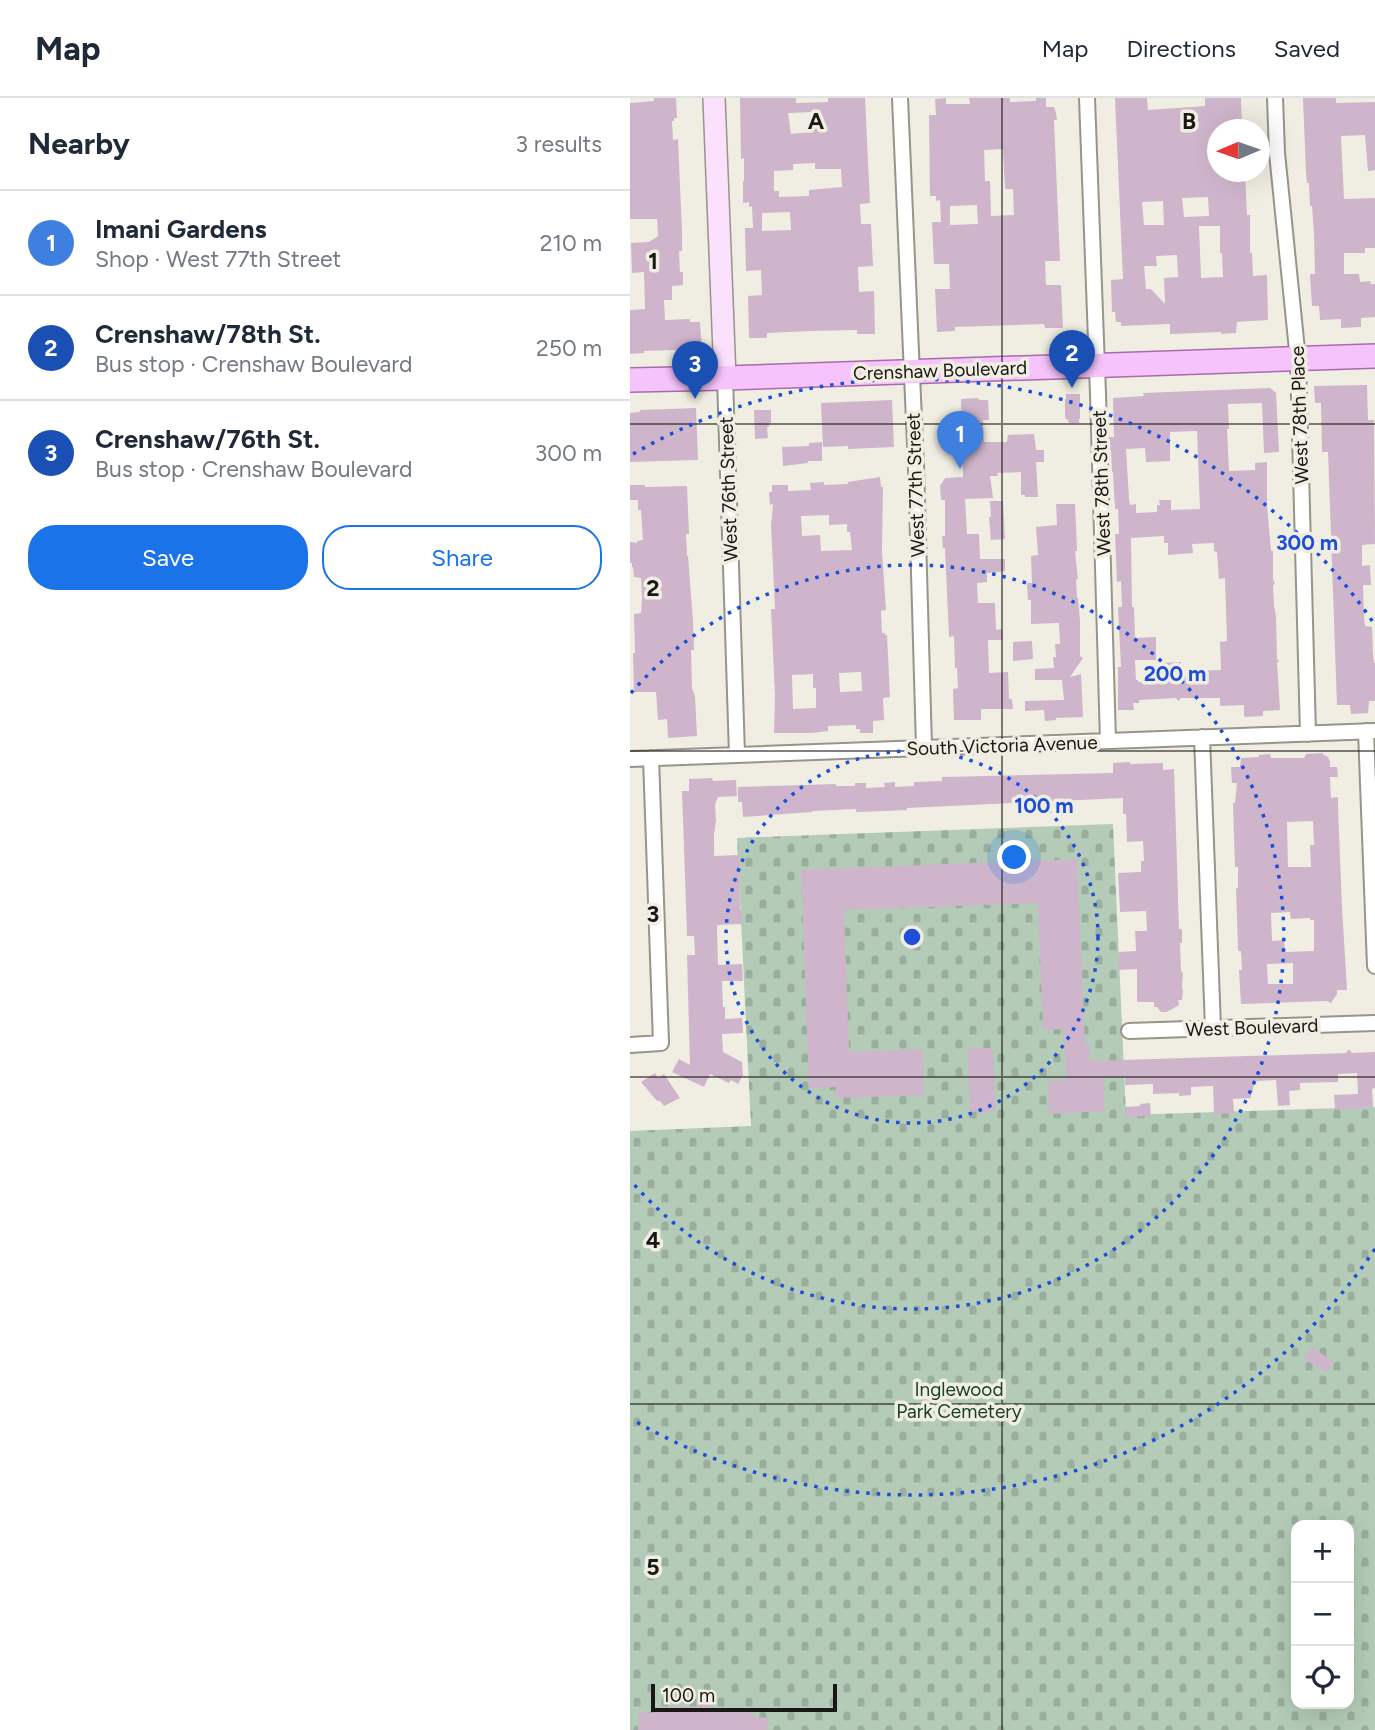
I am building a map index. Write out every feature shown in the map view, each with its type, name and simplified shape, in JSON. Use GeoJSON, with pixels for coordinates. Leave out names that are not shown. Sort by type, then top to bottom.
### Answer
{"type":"FeatureCollection","features":[{"type":"Feature","properties":{"kind":"main road","name":"Crenshaw Boulevard"},"geometry":{"type":"LineString","coordinates":[[630,380],[1375,356]]}},
{"type":"Feature","properties":{"kind":"street","name":"West 76th Street"},"geometry":{"type":"LineString","coordinates":[[714,98],[737,755]]}},
{"type":"Feature","properties":{"kind":"street","name":"West 77th Street"},"geometry":{"type":"LineString","coordinates":[[900,98],[916,467],[924,747]]}},
{"type":"Feature","properties":{"kind":"street","name":"West 78th Street"},"geometry":{"type":"LineString","coordinates":[[1087,98],[1108,741]]}},
{"type":"Feature","properties":{"kind":"street","name":"West 78th Place"},"geometry":{"type":"LineString","coordinates":[[1275,98],[1277,153],[1298,359],[1308,734]]}},
{"type":"Feature","properties":{"kind":"street","name":"South Victoria Avenue"},"geometry":{"type":"LineString","coordinates":[[630,759],[1370,731]]}},
{"type":"Feature","properties":{"kind":"street"},"geometry":{"type":"LineString","coordinates":[[1370,731],[1375,966]]}},
{"type":"Feature","properties":{"kind":"street"},"geometry":{"type":"LineString","coordinates":[[1202,737],[1213,1028]]}},
{"type":"Feature","properties":{"kind":"street"},"geometry":{"type":"LineString","coordinates":[[630,1045],[661,1043],[651,758]]}},
{"type":"Feature","properties":{"kind":"street","name":"West Boulevard"},"geometry":{"type":"LineString","coordinates":[[1129,1031],[1375,1023]]}},
{"type":"Feature","properties":{"kind":"green space","name":"Inglewood Park Cemetery"},"geometry":{"type":"Polygon","coordinates":[[[1113,824],[1126,1115],[1375,1107],[1375,1730],[630,1730],[630,1131],[751,1126],[737,838],[1113,824]]]}},
{"type":"Feature","properties":{"kind":"building"},"geometry":{"type":"Polygon","coordinates":[[[654,98],[676,98],[677,118],[672,121],[673,140],[678,139],[682,232],[682,251],[679,251],[683,285],[672,286],[672,300],[664,300],[665,320],[690,319],[690,322],[700,322],[702,349],[630,354],[630,310],[645,309],[644,272],[632,273],[631,243],[649,242],[658,236],[657,219],[630,219],[630,103],[654,101],[654,98]]]}},
{"type":"Feature","properties":{"kind":"building"},"geometry":{"type":"Polygon","coordinates":[[[740,98],[796,98],[796,103],[828,102],[828,98],[865,98],[870,203],[860,204],[861,224],[871,224],[873,266],[858,267],[859,292],[874,291],[875,334],[857,334],[857,330],[811,331],[767,333],[767,338],[749,338],[748,296],[762,295],[761,270],[746,271],[745,228],[753,228],[752,206],[749,207],[749,202],[743,203],[744,158],[741,159],[740,98]],[[813,112],[788,113],[791,134],[813,132],[813,112]],[[815,163],[793,164],[793,170],[774,171],[774,191],[779,191],[779,197],[809,196],[809,190],[842,187],[841,169],[815,169],[815,163]],[[790,212],[762,213],[762,231],[791,230],[790,212]]]}},
{"type":"Feature","properties":{"kind":"building"},"geometry":{"type":"Polygon","coordinates":[[[946,98],[946,104],[970,104],[969,98],[1010,98],[1010,102],[1046,98],[1046,107],[1054,107],[1057,120],[1054,120],[1060,261],[1045,261],[1046,285],[1061,285],[1063,328],[1045,328],[1044,324],[955,327],[955,331],[937,332],[935,289],[950,289],[949,264],[934,264],[932,222],[941,222],[940,200],[936,201],[936,196],[930,196],[929,115],[936,115],[935,99],[946,98]],[[1003,149],[984,150],[985,181],[990,181],[991,216],[1014,215],[1013,189],[1005,189],[1003,149]],[[977,205],[950,206],[950,225],[978,224],[977,205]]]}},
{"type":"Feature","properties":{"kind":"building"},"geometry":{"type":"Polygon","coordinates":[[[1115,98],[1147,98],[1148,110],[1205,106],[1205,98],[1241,98],[1242,119],[1207,119],[1207,182],[1245,182],[1253,276],[1267,275],[1268,320],[1237,322],[1236,333],[1221,334],[1170,334],[1170,324],[1121,326],[1121,322],[1116,322],[1115,312],[1112,312],[1111,280],[1123,279],[1115,98]],[[1208,197],[1182,198],[1184,217],[1209,216],[1208,197]],[[1163,201],[1142,202],[1144,225],[1164,225],[1163,201]],[[1199,226],[1201,278],[1223,277],[1220,226],[1199,226]],[[1177,255],[1156,256],[1157,266],[1144,266],[1146,289],[1151,289],[1165,304],[1164,278],[1178,277],[1177,255]]]}},
{"type":"Feature","properties":{"kind":"building"},"geometry":{"type":"Polygon","coordinates":[[[1303,98],[1336,98],[1336,103],[1375,102],[1375,170],[1368,171],[1365,135],[1341,136],[1344,199],[1375,198],[1375,248],[1365,248],[1365,253],[1344,253],[1344,274],[1359,274],[1360,282],[1370,281],[1375,284],[1375,317],[1361,318],[1361,327],[1341,328],[1341,319],[1320,320],[1319,306],[1312,306],[1310,274],[1315,274],[1314,234],[1306,173],[1303,98]]]}},
{"type":"Feature","properties":{"kind":"building"},"geometry":{"type":"Polygon","coordinates":[[[1367,385],[1368,420],[1374,420],[1375,544],[1362,545],[1362,566],[1370,565],[1371,585],[1363,585],[1364,617],[1365,626],[1372,627],[1375,701],[1369,701],[1368,713],[1351,714],[1350,705],[1337,705],[1328,452],[1322,452],[1321,403],[1315,403],[1314,386],[1367,385]]]}},
{"type":"Feature","properties":{"kind":"building"},"geometry":{"type":"Polygon","coordinates":[[[1270,388],[1276,393],[1279,452],[1264,453],[1262,403],[1228,404],[1227,429],[1229,471],[1255,470],[1255,463],[1267,462],[1267,505],[1273,551],[1280,710],[1263,711],[1263,716],[1246,717],[1244,705],[1220,706],[1220,698],[1181,698],[1178,701],[1176,698],[1139,700],[1139,703],[1133,703],[1134,710],[1118,710],[1118,667],[1121,667],[1118,607],[1122,607],[1121,581],[1117,582],[1115,534],[1119,534],[1118,509],[1115,509],[1109,437],[1114,437],[1113,398],[1144,396],[1143,393],[1270,388]],[[1197,431],[1170,432],[1170,461],[1146,462],[1145,448],[1126,449],[1129,499],[1130,505],[1136,504],[1136,513],[1157,512],[1159,500],[1171,500],[1171,510],[1200,509],[1197,431]],[[1164,536],[1131,538],[1135,638],[1156,637],[1156,660],[1135,660],[1138,682],[1161,681],[1160,663],[1181,662],[1181,671],[1221,670],[1220,642],[1227,641],[1225,578],[1219,579],[1214,543],[1192,544],[1193,553],[1168,555],[1168,543],[1164,543],[1164,536]]]}},
{"type":"Feature","properties":{"kind":"building"},"geometry":{"type":"Polygon","coordinates":[[[1066,394],[1080,394],[1079,423],[1069,423],[1065,418],[1066,394]]]}},
{"type":"Feature","properties":{"kind":"building"},"geometry":{"type":"Polygon","coordinates":[[[961,399],[988,400],[989,420],[983,420],[984,442],[1007,442],[1008,435],[1034,434],[1036,450],[1044,450],[1044,462],[1036,462],[1038,497],[1021,495],[1021,472],[990,476],[993,498],[965,499],[967,534],[979,534],[980,559],[1005,559],[1005,571],[987,573],[987,582],[977,583],[978,603],[995,603],[996,630],[1002,629],[1003,640],[988,640],[989,673],[1008,672],[1009,699],[1012,699],[1013,709],[981,709],[981,720],[954,720],[953,689],[958,688],[957,668],[954,636],[949,637],[945,548],[942,536],[945,536],[945,500],[941,500],[940,486],[945,478],[963,477],[961,399]]]}},
{"type":"Feature","properties":{"kind":"building"},"geometry":{"type":"Polygon","coordinates":[[[892,400],[894,447],[823,447],[821,403],[892,400]]]}},
{"type":"Feature","properties":{"kind":"building"},"geometry":{"type":"Polygon","coordinates":[[[696,408],[698,460],[630,462],[630,413],[640,410],[696,408]]]}},
{"type":"Feature","properties":{"kind":"building"},"geometry":{"type":"Polygon","coordinates":[[[754,410],[771,410],[771,423],[767,427],[768,438],[755,439],[754,410]]]}},
{"type":"Feature","properties":{"kind":"building"},"geometry":{"type":"Polygon","coordinates":[[[822,442],[822,461],[783,466],[782,447],[809,446],[809,443],[822,442]]]}},
{"type":"Feature","properties":{"kind":"building"},"geometry":{"type":"Polygon","coordinates":[[[880,477],[883,487],[882,551],[886,610],[881,611],[882,633],[887,635],[890,697],[883,698],[884,720],[873,721],[873,733],[860,733],[856,725],[828,726],[828,731],[812,733],[774,733],[771,609],[775,609],[771,525],[773,504],[770,505],[769,492],[772,492],[772,485],[788,485],[788,491],[811,490],[810,483],[824,482],[824,485],[880,477]],[[829,515],[801,516],[802,536],[820,535],[821,551],[852,550],[847,524],[829,525],[829,515]],[[861,672],[839,673],[840,692],[862,691],[861,672]],[[813,674],[792,675],[793,709],[816,708],[813,674]]]}},
{"type":"Feature","properties":{"kind":"building"},"geometry":{"type":"Polygon","coordinates":[[[630,485],[687,486],[689,534],[686,534],[694,650],[691,650],[692,688],[695,696],[697,736],[668,738],[667,719],[658,720],[656,692],[634,692],[634,614],[641,613],[642,598],[641,578],[634,577],[630,563],[630,542],[643,540],[641,510],[638,510],[638,500],[630,500],[630,485]]]}},
{"type":"Feature","properties":{"kind":"building"},"geometry":{"type":"Polygon","coordinates":[[[990,501],[1003,501],[1005,539],[991,540],[990,501]]]}},
{"type":"Feature","properties":{"kind":"building"},"geometry":{"type":"Polygon","coordinates":[[[1056,504],[1075,504],[1080,656],[1083,658],[1070,677],[1081,674],[1083,717],[1045,721],[1044,710],[1025,711],[1025,701],[1064,700],[1062,680],[1035,680],[1035,669],[1054,668],[1055,644],[1060,644],[1059,623],[1031,624],[1031,600],[1028,600],[1027,583],[1032,583],[1031,556],[1038,555],[1036,527],[1057,525],[1056,504]]]}},
{"type":"Feature","properties":{"kind":"building"},"geometry":{"type":"Polygon","coordinates":[[[1032,641],[1033,659],[1013,661],[1013,642],[1032,641]]]}},
{"type":"Feature","properties":{"kind":"building"},"geometry":{"type":"Polygon","coordinates":[[[1323,753],[1330,761],[1330,767],[1337,767],[1338,777],[1330,777],[1331,798],[1338,797],[1347,990],[1337,990],[1331,1003],[1241,1004],[1239,970],[1242,970],[1241,951],[1238,951],[1236,888],[1238,867],[1235,867],[1233,803],[1237,783],[1232,783],[1231,767],[1240,767],[1241,758],[1270,754],[1271,758],[1304,758],[1306,754],[1323,753]],[[1313,821],[1287,822],[1288,867],[1311,867],[1313,821]],[[1290,912],[1271,913],[1272,941],[1284,940],[1285,952],[1314,951],[1314,920],[1291,919],[1290,912]],[[1293,963],[1267,964],[1268,984],[1293,984],[1293,963]]]}},
{"type":"Feature","properties":{"kind":"building"},"geometry":{"type":"Polygon","coordinates":[[[1113,763],[1163,763],[1163,770],[1174,769],[1183,991],[1182,1000],[1178,1000],[1179,1005],[1167,1012],[1161,1012],[1154,1007],[1154,1002],[1137,1002],[1137,969],[1118,970],[1119,952],[1136,951],[1135,931],[1147,931],[1146,911],[1120,912],[1118,873],[1141,872],[1141,861],[1144,861],[1143,841],[1127,842],[1123,798],[886,811],[812,811],[743,817],[742,802],[738,802],[738,787],[836,784],[855,786],[855,783],[866,783],[866,788],[885,787],[884,783],[895,782],[895,787],[914,786],[914,782],[942,781],[942,777],[1113,773],[1113,763]]]}},
{"type":"Feature","properties":{"kind":"building"},"geometry":{"type":"Polygon","coordinates":[[[712,778],[713,781],[736,780],[737,796],[718,797],[715,804],[714,856],[739,855],[742,924],[717,925],[717,930],[718,965],[742,964],[743,981],[722,981],[725,1019],[742,1018],[743,1033],[722,1034],[723,1052],[742,1062],[743,1075],[738,1084],[710,1074],[704,1087],[672,1072],[679,1059],[690,1065],[687,955],[695,955],[694,936],[687,936],[682,791],[689,791],[689,779],[712,778]]]}},
{"type":"Feature","properties":{"kind":"building"},"geometry":{"type":"Polygon","coordinates":[[[1077,859],[1085,1044],[1089,1043],[1090,1061],[1346,1053],[1349,1049],[1352,1053],[1375,1052],[1373,1107],[1335,1110],[1334,1095],[1358,1094],[1357,1073],[1338,1074],[1338,1082],[1300,1083],[1300,1090],[1289,1091],[1290,1105],[1278,1106],[1276,1080],[1254,1081],[1251,1098],[1233,1099],[1234,1113],[1214,1114],[1213,1086],[1191,1087],[1191,1095],[1153,1094],[1153,1084],[1125,1085],[1125,1077],[1103,1078],[1105,1111],[1049,1114],[1048,1081],[1066,1080],[1064,1029],[1043,1030],[1038,903],[844,910],[849,1052],[922,1049],[924,1095],[836,1098],[836,1087],[809,1088],[801,870],[1077,859]]]}},
{"type":"Feature","properties":{"kind":"building"},"geometry":{"type":"Polygon","coordinates":[[[968,1048],[993,1048],[995,1111],[970,1112],[968,1048]]]}},
{"type":"Feature","properties":{"kind":"building"},"geometry":{"type":"Polygon","coordinates":[[[655,1073],[658,1078],[664,1074],[680,1098],[664,1106],[657,1101],[641,1082],[655,1073]]]}},
{"type":"Feature","properties":{"kind":"building"},"geometry":{"type":"Polygon","coordinates":[[[1150,1103],[1151,1116],[1125,1117],[1125,1107],[1150,1103]]]}},
{"type":"Feature","properties":{"kind":"building"},"geometry":{"type":"Polygon","coordinates":[[[1312,1347],[1334,1362],[1327,1373],[1304,1359],[1312,1347]]]}},
{"type":"Feature","properties":{"kind":"building"},"geometry":{"type":"Polygon","coordinates":[[[698,1704],[738,1709],[738,1712],[753,1713],[753,1717],[768,1718],[767,1730],[638,1730],[639,1712],[654,1713],[654,1709],[669,1709],[669,1706],[698,1707],[698,1704]]]}},
{"type":"Feature","properties":{"kind":"place","name":"Crenshaw/78th St."},"geometry":{"type":"Point","coordinates":[1072,388]}},
{"type":"Feature","properties":{"kind":"place","name":"Crenshaw/76th St."},"geometry":{"type":"Point","coordinates":[695,399]}},
{"type":"Feature","properties":{"kind":"place","name":"Imani Gardens"},"geometry":{"type":"Point","coordinates":[960,469]}}]}
